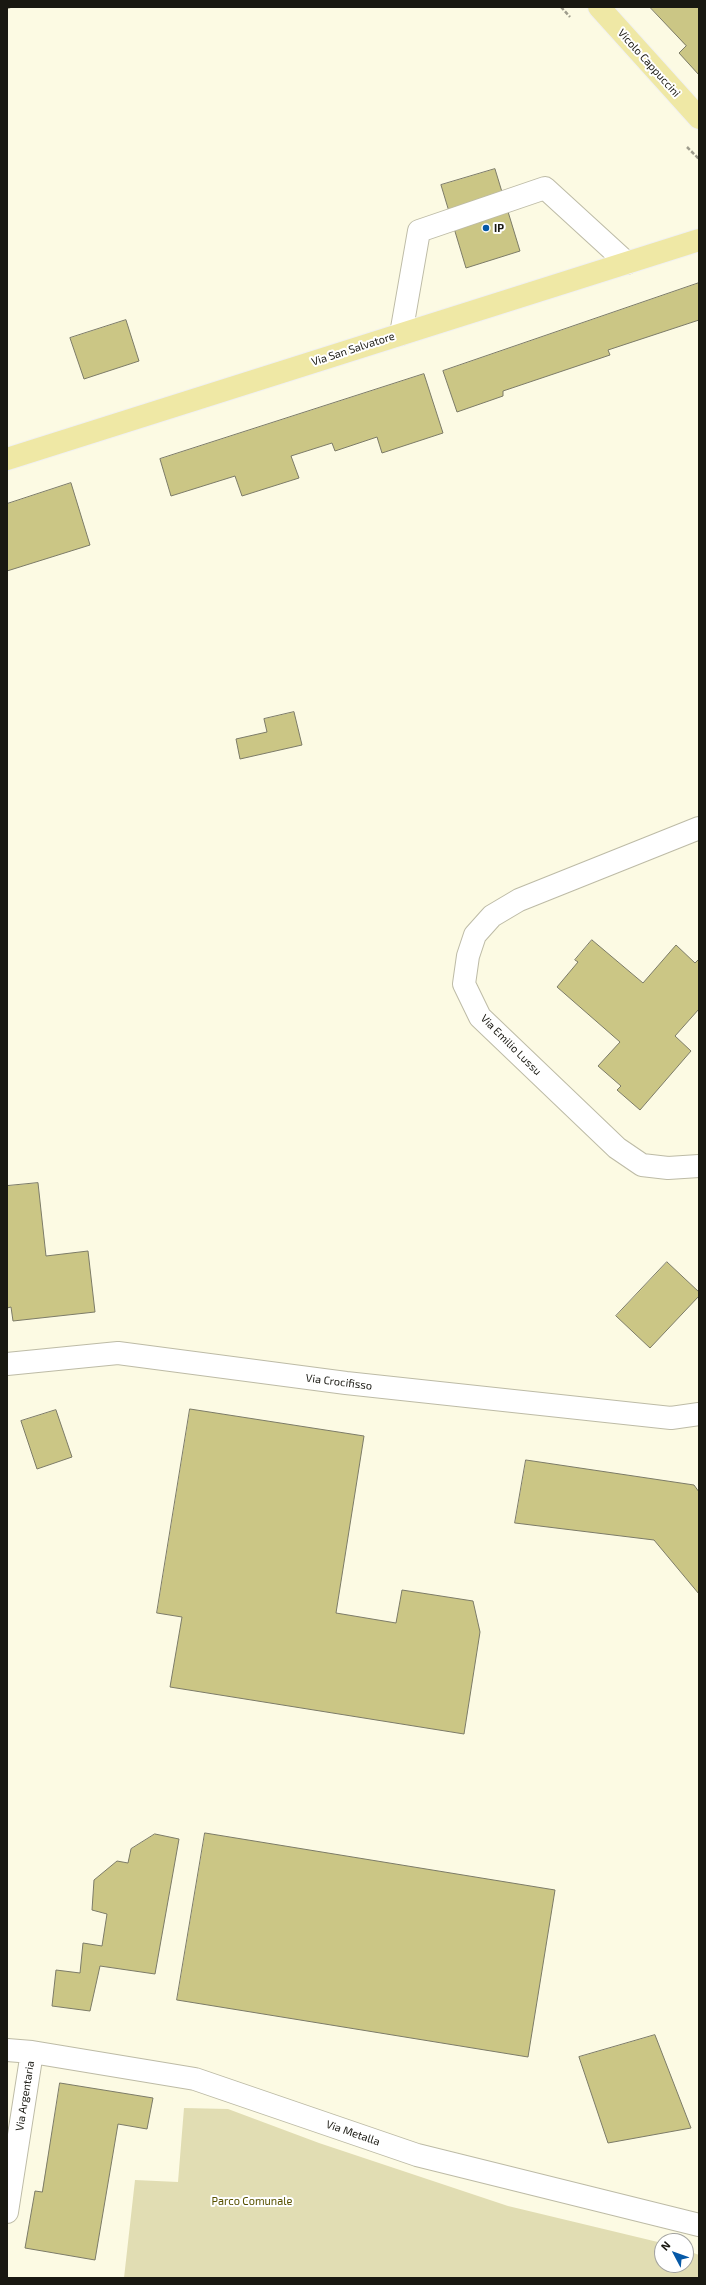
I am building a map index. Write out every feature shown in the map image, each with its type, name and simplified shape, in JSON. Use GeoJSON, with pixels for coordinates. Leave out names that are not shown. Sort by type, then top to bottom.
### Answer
{"type":"FeatureCollection","features":[{"type":"Feature","properties":{"kind":"main road","name":"Vicolo Cappuccini"},"geometry":{"type":"LineString","coordinates":[[599,7],[699,118]]}},
{"type":"Feature","properties":{"kind":"main road","name":"Via San Salvatore"},"geometry":{"type":"LineString","coordinates":[[7,459],[699,240]]}},
{"type":"Feature","properties":{"kind":"street"},"geometry":{"type":"LineString","coordinates":[[401,334],[419,231],[545,188],[627,263]]}},
{"type":"Feature","properties":{"kind":"street","name":"Via Emilio Lussu"},"geometry":{"type":"LineString","coordinates":[[699,828],[519,900],[492,916],[476,935],[468,956],[464,984],[480,1017],[617,1148],[642,1165],[668,1168],[699,1166]]}},
{"type":"Feature","properties":{"kind":"street","name":"Via Crocifisso"},"geometry":{"type":"LineString","coordinates":[[7,1364],[118,1353],[346,1383],[671,1418],[699,1414]]}},
{"type":"Feature","properties":{"kind":"street","name":"Via Metalla"},"geometry":{"type":"LineString","coordinates":[[7,2050],[32,2052],[195,2079],[418,2155],[699,2225]]}},
{"type":"Feature","properties":{"kind":"street","name":"Via Argentaria"},"geometry":{"type":"LineString","coordinates":[[7,2212],[32,2052]]}},
{"type":"Feature","properties":{"kind":"green space","name":"Parco Comunale"},"geometry":{"type":"Polygon","coordinates":[[[184,2108],[228,2109],[319,2143],[508,2206],[654,2241],[654,2273],[694,2273],[694,2253],[699,2255],[699,2278],[124,2278],[135,2180],[178,2182],[184,2108]]]}},
{"type":"Feature","properties":{"kind":"building"},"geometry":{"type":"Polygon","coordinates":[[[650,7],[699,7],[699,75],[679,53],[686,46],[650,7]]]}},
{"type":"Feature","properties":{"kind":"building"},"geometry":{"type":"Polygon","coordinates":[[[495,169],[520,251],[466,268],[441,185],[495,169]]]}},
{"type":"Feature","properties":{"kind":"building"},"geometry":{"type":"Polygon","coordinates":[[[699,283],[699,320],[608,350],[610,355],[503,391],[503,396],[457,412],[443,371],[699,283]]]}},
{"type":"Feature","properties":{"kind":"building"},"geometry":{"type":"Polygon","coordinates":[[[126,320],[139,361],[84,379],[70,338],[126,320]]]}},
{"type":"Feature","properties":{"kind":"building"},"geometry":{"type":"Polygon","coordinates":[[[424,374],[443,433],[382,453],[377,437],[335,451],[332,443],[291,456],[299,478],[242,496],[235,476],[171,496],[160,459],[424,374]]]}},
{"type":"Feature","properties":{"kind":"building"},"geometry":{"type":"Polygon","coordinates":[[[71,483],[90,545],[7,571],[7,504],[71,483]]]}},
{"type":"Feature","properties":{"kind":"building"},"geometry":{"type":"Polygon","coordinates":[[[294,712],[302,745],[240,759],[236,739],[267,732],[264,719],[294,712]]]}},
{"type":"Feature","properties":{"kind":"building"},"geometry":{"type":"Polygon","coordinates":[[[592,940],[643,983],[676,945],[695,963],[699,959],[699,1009],[675,1036],[691,1051],[640,1110],[617,1090],[621,1086],[598,1066],[620,1042],[557,987],[578,962],[575,960],[592,940]]]}},
{"type":"Feature","properties":{"kind":"building"},"geometry":{"type":"Polygon","coordinates":[[[38,1183],[46,1256],[88,1251],[95,1312],[13,1321],[11,1307],[7,1308],[7,1186],[38,1183]]]}},
{"type":"Feature","properties":{"kind":"building"},"geometry":{"type":"Polygon","coordinates":[[[667,1262],[699,1292],[699,1296],[650,1348],[616,1316],[667,1262]]]}},
{"type":"Feature","properties":{"kind":"building"},"geometry":{"type":"Polygon","coordinates":[[[190,1409],[364,1436],[336,1613],[396,1623],[402,1590],[473,1601],[480,1632],[464,1734],[170,1687],[182,1617],[157,1613],[190,1409]]]}},
{"type":"Feature","properties":{"kind":"building"},"geometry":{"type":"Polygon","coordinates":[[[56,1410],[72,1457],[37,1469],[21,1421],[56,1410]]]}},
{"type":"Feature","properties":{"kind":"building"},"geometry":{"type":"Polygon","coordinates":[[[526,1460],[694,1485],[699,1492],[699,1594],[654,1540],[515,1523],[526,1460]]]}},
{"type":"Feature","properties":{"kind":"building"},"geometry":{"type":"Polygon","coordinates":[[[205,1833],[555,1890],[528,2057],[177,2000],[205,1833]]]}},
{"type":"Feature","properties":{"kind":"building"},"geometry":{"type":"Polygon","coordinates":[[[155,1834],[179,1839],[155,1974],[100,1966],[90,2011],[52,2006],[56,1970],[80,1973],[83,1943],[102,1946],[107,1914],[92,1910],[94,1880],[117,1861],[128,1863],[131,1849],[155,1834]]]}},
{"type":"Feature","properties":{"kind":"building"},"geometry":{"type":"Polygon","coordinates":[[[655,2035],[691,2128],[608,2143],[579,2057],[655,2035]]]}},
{"type":"Feature","properties":{"kind":"building"},"geometry":{"type":"Polygon","coordinates":[[[60,2083],[153,2098],[147,2129],[118,2124],[95,2260],[25,2248],[35,2191],[42,2192],[60,2083]]]}},
{"type":"Feature","properties":{"kind":"place","name":"IP"},"geometry":{"type":"Point","coordinates":[486,228]}}]}
